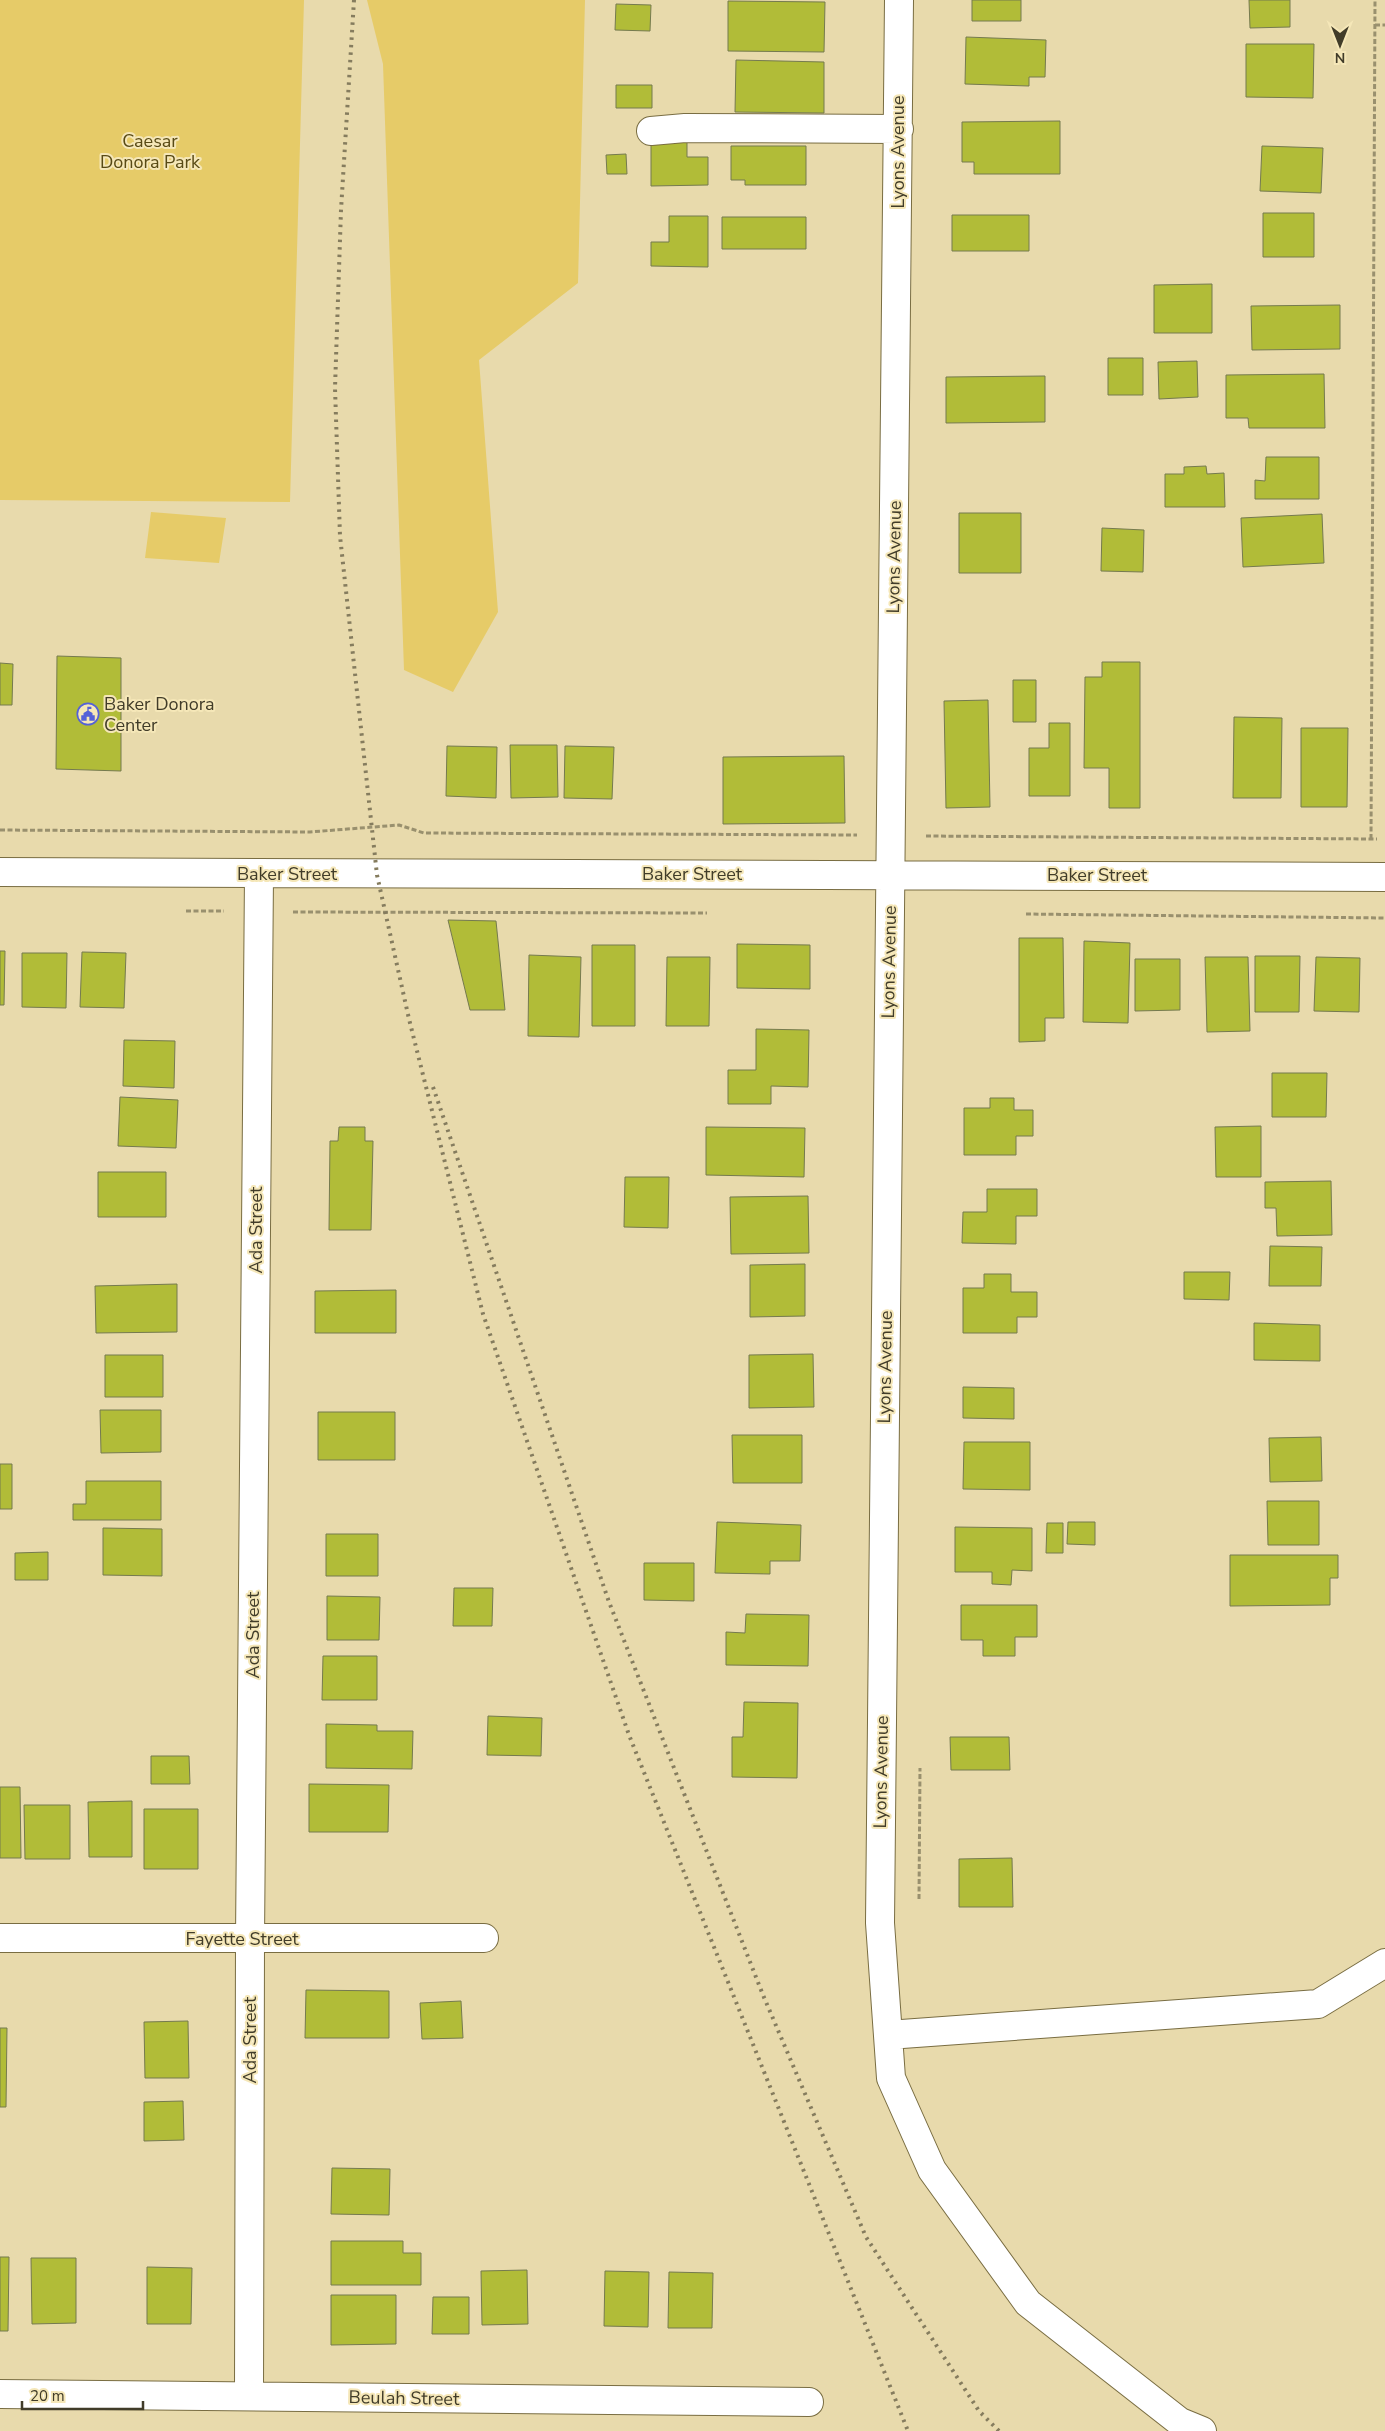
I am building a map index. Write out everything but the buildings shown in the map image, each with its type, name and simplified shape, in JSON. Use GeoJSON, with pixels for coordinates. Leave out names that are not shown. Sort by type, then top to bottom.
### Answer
{"type":"FeatureCollection","features":[{"type":"Feature","properties":{"kind":"street","name":"Lyons Avenue"},"geometry":{"type":"LineString","coordinates":[[899,0],[880,1923],[892,2078],[932,2170],[1028,2303],[1180,2422],[1202,2431]]}},
{"type":"Feature","properties":{"kind":"street"},"geometry":{"type":"LineString","coordinates":[[651,130],[685,128],[899,129]]}},
{"type":"Feature","properties":{"kind":"street","name":"Baker Street"},"geometry":{"type":"LineString","coordinates":[[0,872],[259,875],[890,874],[1385,877]]}},
{"type":"Feature","properties":{"kind":"street","name":"Ada Street"},"geometry":{"type":"LineString","coordinates":[[249,2396],[250,1940],[259,875]]}},
{"type":"Feature","properties":{"kind":"street","name":"Fayette Street"},"geometry":{"type":"LineString","coordinates":[[0,1938],[250,1940],[484,1938]]}},
{"type":"Feature","properties":{"kind":"street"},"geometry":{"type":"LineString","coordinates":[[888,2034],[1318,2004],[1385,1963]]}},
{"type":"Feature","properties":{"kind":"street","name":"Beulah Street"},"geometry":{"type":"LineString","coordinates":[[0,2394],[809,2402]]}},
{"type":"Feature","properties":{"kind":"path"},"geometry":{"type":"LineString","coordinates":[[1371,839],[1375,0]]}},
{"type":"Feature","properties":{"kind":"path"},"geometry":{"type":"LineString","coordinates":[[1375,25],[1385,25]]}},
{"type":"Feature","properties":{"kind":"path"},"geometry":{"type":"LineString","coordinates":[[0,830],[310,832],[400,825],[424,833],[1385,839]]}},
{"type":"Feature","properties":{"kind":"path"},"geometry":{"type":"LineString","coordinates":[[184,911],[710,912]]}},
{"type":"Feature","properties":{"kind":"path"},"geometry":{"type":"LineString","coordinates":[[1023,914],[1385,918]]}},
{"type":"Feature","properties":{"kind":"green space","name":"Caesar Donora Park"},"geometry":{"type":"Polygon","coordinates":[[[0,0],[304,0],[290,502],[0,500],[0,0]]]}},
{"type":"Feature","properties":{"kind":"green space"},"geometry":{"type":"Polygon","coordinates":[[[367,0],[585,0],[578,283],[479,360],[498,612],[453,692],[404,670],[383,64],[367,0]]]}},
{"type":"Feature","properties":{"kind":"green space"},"geometry":{"type":"Polygon","coordinates":[[[151,512],[226,518],[219,563],[145,558],[151,512]]]}},
{"type":"Feature","properties":{"kind":"railway"},"geometry":{"type":"LineString","coordinates":[[354,0],[341,210],[335,388],[340,536],[377,875],[409,1019],[483,1314],[629,1735],[908,2431]]}},
{"type":"Feature","properties":{"kind":"railway"},"geometry":{"type":"LineString","coordinates":[[433,1087],[609,1602],[763,1995],[866,2237],[979,2411],[999,2431]]}},
{"type":"Feature","properties":{"kind":"place","name":"Baker Donora Center"},"geometry":{"type":"Point","coordinates":[88,714]}}]}
